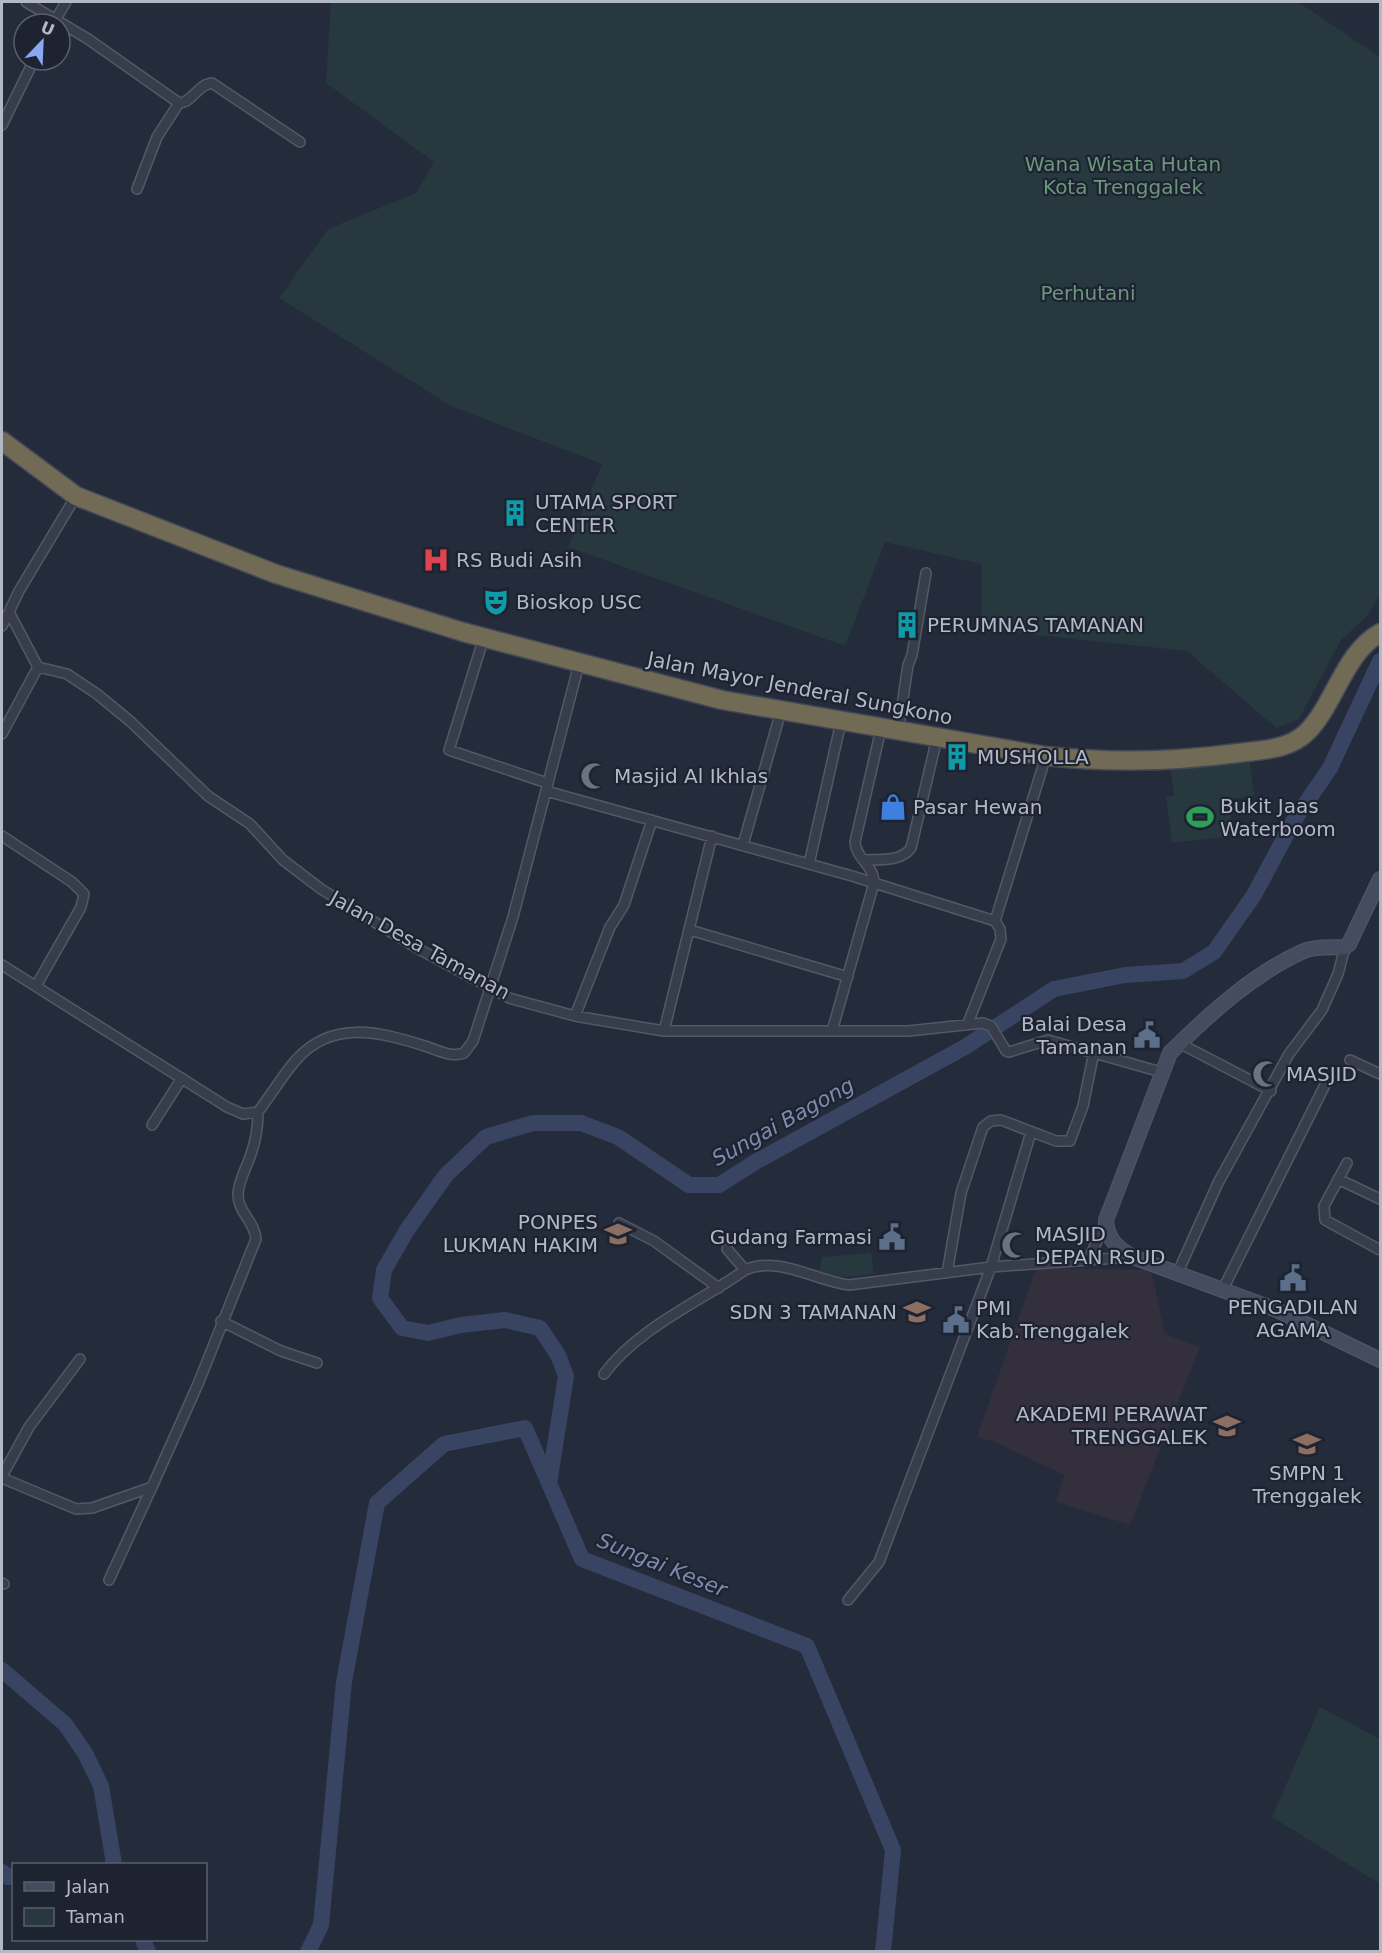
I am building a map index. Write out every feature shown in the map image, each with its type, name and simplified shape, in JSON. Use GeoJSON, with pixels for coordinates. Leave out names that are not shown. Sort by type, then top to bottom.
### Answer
{"type":"FeatureCollection","features":[{"type":"Feature","properties":{"kind":"highway","name":"Jalan Mayor Jenderal Sungkono"},"geometry":{"type":"LineString","coordinates":[[2,441],[76,496],[276,574],[484,637],[722,700],[1046,756],[1098,761],[1187,760],[1292,743],[1313,724],[1347,670],[1380,631]]}},
{"type":"Feature","properties":{"kind":"street"},"geometry":{"type":"LineString","coordinates":[[26,2],[40,12]]}},
{"type":"Feature","properties":{"kind":"street"},"geometry":{"type":"LineString","coordinates":[[72,31],[87,39],[179,104]]}},
{"type":"Feature","properties":{"kind":"street"},"geometry":{"type":"LineString","coordinates":[[2,125],[28,72]]}},
{"type":"Feature","properties":{"kind":"street"},"geometry":{"type":"LineString","coordinates":[[137,189],[157,137],[179,104],[186,102],[203,86],[212,83],[300,142]]}},
{"type":"Feature","properties":{"kind":"street"},"geometry":{"type":"LineString","coordinates":[[2,626],[19,591],[76,496]]}},
{"type":"Feature","properties":{"kind":"street"},"geometry":{"type":"LineString","coordinates":[[832,1031],[874,883],[874,873],[855,848],[855,842],[912,655],[926,573]]}},
{"type":"Feature","properties":{"kind":"street"},"geometry":{"type":"LineString","coordinates":[[2,734],[38,667],[9,612]]}},
{"type":"Feature","properties":{"kind":"street"},"geometry":{"type":"LineString","coordinates":[[484,637],[449,750],[546,787],[652,820],[874,883],[995,921],[1000,928],[1001,939],[968,1023]]}},
{"type":"Feature","properties":{"kind":"street"},"geometry":{"type":"LineString","coordinates":[[109,1580],[198,1384],[221,1321],[256,1239],[254,1227],[240,1206],[238,1198],[239,1187],[255,1141],[258,1112],[304,1052],[314,1044],[343,1033],[378,1032],[449,1054],[464,1053],[473,1041],[513,917],[579,664]]}},
{"type":"Feature","properties":{"kind":"street","name":"Jalan Desa Tamanan"},"geometry":{"type":"LineString","coordinates":[[38,667],[57,670],[81,682],[131,722],[208,796],[250,824],[274,852],[321,889],[415,947],[509,998],[575,1016],[664,1032],[908,1031],[982,1023],[991,1026],[1006,1051],[1017,1051],[1032,1043],[1048,1040],[1161,1072]]}},
{"type":"Feature","properties":{"kind":"street"},"geometry":{"type":"LineString","coordinates":[[743,845],[781,711]]}},
{"type":"Feature","properties":{"kind":"street"},"geometry":{"type":"LineString","coordinates":[[809,864],[841,722]]}},
{"type":"Feature","properties":{"kind":"street"},"geometry":{"type":"LineString","coordinates":[[864,860],[900,857],[911,848],[938,738]]}},
{"type":"Feature","properties":{"kind":"street"},"geometry":{"type":"LineString","coordinates":[[995,921],[1046,756]]}},
{"type":"Feature","properties":{"kind":"street"},"geometry":{"type":"LineString","coordinates":[[575,1016],[610,927],[624,905],[652,820]]}},
{"type":"Feature","properties":{"kind":"street"},"geometry":{"type":"LineString","coordinates":[[2,836],[72,882],[84,894],[81,907],[36,986]]}},
{"type":"Feature","properties":{"kind":"street"},"geometry":{"type":"LineString","coordinates":[[664,1032],[712,836]]}},
{"type":"Feature","properties":{"kind":"street"},"geometry":{"type":"LineString","coordinates":[[1089,1259],[1170,1053],[1256,980],[1305,950],[1345,946],[1352,941],[1380,879]]}},
{"type":"Feature","properties":{"kind":"street"},"geometry":{"type":"LineString","coordinates":[[690,930],[848,977]]}},
{"type":"Feature","properties":{"kind":"street"},"geometry":{"type":"LineString","coordinates":[[1178,1272],[1218,1183],[1271,1091],[1289,1054],[1322,1010],[1338,974],[1345,946]]}},
{"type":"Feature","properties":{"kind":"street"},"geometry":{"type":"LineString","coordinates":[[2,965],[236,1112],[243,1114],[258,1112]]}},
{"type":"Feature","properties":{"kind":"street"},"geometry":{"type":"LineString","coordinates":[[1179,1043],[1271,1091]]}},
{"type":"Feature","properties":{"kind":"street"},"geometry":{"type":"LineString","coordinates":[[948,1273],[961,1193],[983,1127],[995,1120],[1061,1142],[1072,1138],[1083,1106],[1094,1052]]}},
{"type":"Feature","properties":{"kind":"street"},"geometry":{"type":"LineString","coordinates":[[1350,1060],[1380,1074]]}},
{"type":"Feature","properties":{"kind":"street"},"geometry":{"type":"LineString","coordinates":[[152,1125],[182,1078]]}},
{"type":"Feature","properties":{"kind":"street"},"geometry":{"type":"LineString","coordinates":[[1223,1289],[1325,1085]]}},
{"type":"Feature","properties":{"kind":"street"},"geometry":{"type":"LineString","coordinates":[[848,1600],[879,1562],[991,1267],[1031,1132]]}},
{"type":"Feature","properties":{"kind":"street"},"geometry":{"type":"LineString","coordinates":[[1347,1163],[1324,1206],[1325,1220],[1380,1250]]}},
{"type":"Feature","properties":{"kind":"street"},"geometry":{"type":"LineString","coordinates":[[1338,1179],[1380,1199]]}},
{"type":"Feature","properties":{"kind":"street"},"geometry":{"type":"LineString","coordinates":[[1106,1220],[1110,1238],[1117,1247],[1133,1257],[1277,1310],[1380,1360]]}},
{"type":"Feature","properties":{"kind":"street"},"geometry":{"type":"LineString","coordinates":[[619,1223],[654,1241],[719,1288]]}},
{"type":"Feature","properties":{"kind":"street"},"geometry":{"type":"LineString","coordinates":[[727,1250],[745,1270]]}},
{"type":"Feature","properties":{"kind":"street"},"geometry":{"type":"LineString","coordinates":[[604,1374],[616,1357],[636,1341],[745,1270],[761,1264],[772,1264],[832,1283],[849,1285],[991,1267],[1133,1257]]}},
{"type":"Feature","properties":{"kind":"street"},"geometry":{"type":"LineString","coordinates":[[221,1321],[286,1353],[317,1363]]}},
{"type":"Feature","properties":{"kind":"street"},"geometry":{"type":"LineString","coordinates":[[80,1359],[29,1427],[2,1477],[76,1509],[92,1508],[152,1487]]}},
{"type":"Feature","properties":{"kind":"shaded area"},"geometry":{"type":"Polygon","coordinates":[[[1036,1268],[1151,1270],[1165,1334],[1200,1347],[1130,1525],[1056,1502],[1064,1475],[995,1442],[977,1437],[1036,1268]]]}},
{"type":"Feature","properties":{"kind":"green space","name":"Perhutani"},"geometry":{"type":"Polygon","coordinates":[[[331,2],[1298,2],[1380,57],[1380,595],[1367,616],[1341,640],[1299,719],[1276,728],[1187,651],[982,629],[981,564],[885,542],[845,646],[568,547],[602,464],[451,406],[279,298],[328,229],[416,193],[434,162],[326,83],[331,2]]]}},
{"type":"Feature","properties":{"kind":"green space","name":"Bukit Jaas Waterboom"},"geometry":{"type":"Polygon","coordinates":[[[1249,756],[1254,796],[1229,799],[1233,836],[1172,843],[1166,797],[1174,795],[1170,766],[1249,756]]]}},
{"type":"Feature","properties":{"kind":"green space"},"geometry":{"type":"Polygon","coordinates":[[[871,1253],[874,1274],[842,1277],[819,1273],[822,1257],[871,1253]]]}},
{"type":"Feature","properties":{"kind":"green space"},"geometry":{"type":"Polygon","coordinates":[[[1320,1707],[1380,1739],[1380,1884],[1272,1817],[1320,1707]]]}},
{"type":"Feature","properties":{"kind":"waterway","name":"Sungai Bagong"},"geometry":{"type":"LineString","coordinates":[[549,1484],[566,1376],[558,1355],[540,1328],[505,1320],[461,1325],[428,1333],[402,1328],[380,1298],[384,1270],[407,1230],[446,1175],[486,1137],[533,1123],[581,1123],[618,1137],[689,1185],[719,1185],[757,1161],[965,1047],[1054,989],[1125,975],[1183,971],[1214,952],[1254,895],[1293,822],[1330,768],[1380,661]]}},
{"type":"Feature","properties":{"kind":"waterway","name":"Sungai Keser"},"geometry":{"type":"LineString","coordinates":[[308,1952],[321,1925],[344,1682],[377,1503],[444,1444],[525,1428],[582,1559],[807,1646],[893,1850],[883,1952]]}},
{"type":"Feature","properties":{"kind":"waterway","name":"Sungai Keser"},"geometry":{"type":"LineString","coordinates":[[2,1670],[65,1724],[85,1753],[101,1786],[114,1863]]}},
{"type":"Feature","properties":{"kind":"waterway"},"geometry":{"type":"LineString","coordinates":[[2,1872],[8,1877],[12,1876]]}},
{"type":"Feature","properties":{"kind":"waterway","name":"Sungai Keser"},"geometry":{"type":"LineString","coordinates":[[143,1941],[148,1952]]}},
{"type":"Feature","properties":{"kind":"place","name":"UTAMA SPORT CENTER"},"geometry":{"type":"Point","coordinates":[515,513]}},
{"type":"Feature","properties":{"kind":"place","name":"RS Budi Asih"},"geometry":{"type":"Point","coordinates":[436,560]}},
{"type":"Feature","properties":{"kind":"place","name":"Bioskop USC"},"geometry":{"type":"Point","coordinates":[496,602]}},
{"type":"Feature","properties":{"kind":"place","name":"PERUMNAS TAMANAN"},"geometry":{"type":"Point","coordinates":[907,625]}},
{"type":"Feature","properties":{"kind":"place","name":"MUSHOLLA"},"geometry":{"type":"Point","coordinates":[957,757]}},
{"type":"Feature","properties":{"kind":"place","name":"Masjid Al Ikhlas"},"geometry":{"type":"Point","coordinates":[594,776]}},
{"type":"Feature","properties":{"kind":"place","name":"Pasar Hewan"},"geometry":{"type":"Point","coordinates":[893,807]}},
{"type":"Feature","properties":{"kind":"place","name":"Bukit Jaas Waterboom"},"geometry":{"type":"Point","coordinates":[1200,817]}},
{"type":"Feature","properties":{"kind":"place","name":"Balai Desa Tamanan"},"geometry":{"type":"Point","coordinates":[1147,1035]}},
{"type":"Feature","properties":{"kind":"place","name":"MASJID"},"geometry":{"type":"Point","coordinates":[1266,1074]}},
{"type":"Feature","properties":{"kind":"place","name":"PONPES LUKMAN HAKIM"},"geometry":{"type":"Point","coordinates":[618,1234]}},
{"type":"Feature","properties":{"kind":"place","name":"Gudang Farmasi"},"geometry":{"type":"Point","coordinates":[892,1237]}},
{"type":"Feature","properties":{"kind":"place","name":"MASJID DEPAN RSUD"},"geometry":{"type":"Point","coordinates":[1015,1245]}},
{"type":"Feature","properties":{"kind":"place","name":"PENGADILAN AGAMA"},"geometry":{"type":"Point","coordinates":[1293,1278]}},
{"type":"Feature","properties":{"kind":"place","name":"SDN 3 TAMANAN"},"geometry":{"type":"Point","coordinates":[917,1312]}},
{"type":"Feature","properties":{"kind":"place","name":"PMI Kab.Trenggalek"},"geometry":{"type":"Point","coordinates":[956,1320]}},
{"type":"Feature","properties":{"kind":"place","name":"AKADEMI PERAWAT TRENGGALEK"},"geometry":{"type":"Point","coordinates":[1227,1426]}},
{"type":"Feature","properties":{"kind":"place","name":"SMPN 1 Trenggalek"},"geometry":{"type":"Point","coordinates":[1307,1444]}},
{"type":"Feature","properties":{"kind":"park label","name":"Wana Wisata Hutan Kota Trenggalek"},"geometry":{"type":"Point","coordinates":[1123,176]}}]}
